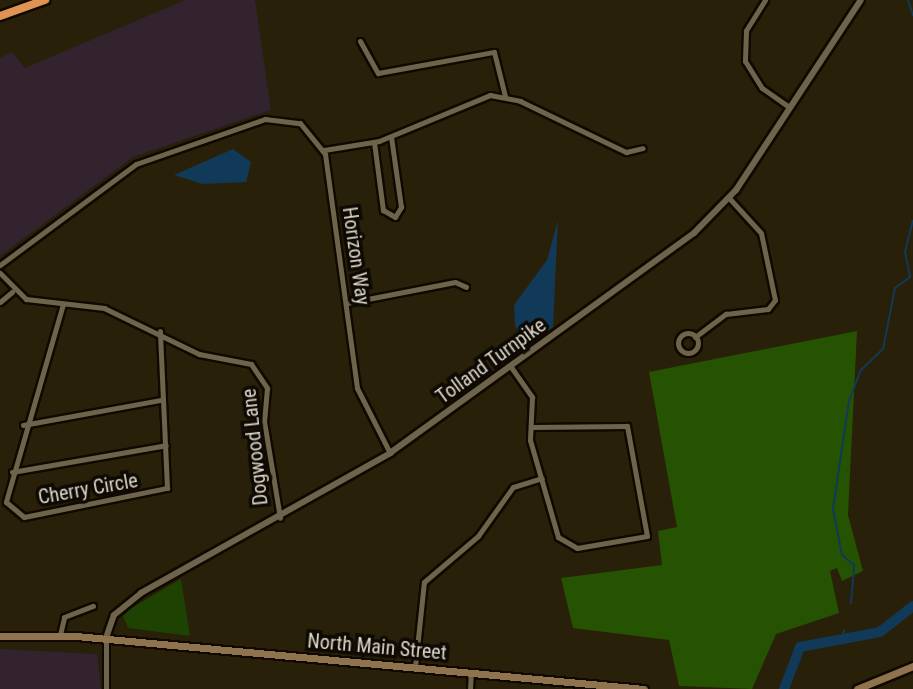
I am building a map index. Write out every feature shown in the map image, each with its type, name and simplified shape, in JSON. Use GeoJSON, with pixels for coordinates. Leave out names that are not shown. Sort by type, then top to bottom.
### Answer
{"type":"FeatureCollection","features":[{"type":"Feature","properties":{"kind":"highway"},"geometry":{"type":"LineString","coordinates":[[0,16],[45,0]]}},
{"type":"Feature","properties":{"kind":"main road"},"geometry":{"type":"LineString","coordinates":[[0,636],[106,638]]}},
{"type":"Feature","properties":{"kind":"main road","name":"North Main Street"},"geometry":{"type":"LineString","coordinates":[[106,638],[644,689]]}},
{"type":"Feature","properties":{"kind":"main road"},"geometry":{"type":"LineString","coordinates":[[857,689],[913,666]]}},
{"type":"Feature","properties":{"kind":"street"},"geometry":{"type":"LineString","coordinates":[[765,0],[744,37],[745,61],[762,88],[788,106]]}},
{"type":"Feature","properties":{"kind":"street","name":"Tolland Turnpike"},"geometry":{"type":"LineString","coordinates":[[106,638],[114,615],[141,593],[280,518],[390,453],[694,233],[729,198],[856,2]]}},
{"type":"Feature","properties":{"kind":"street"},"geometry":{"type":"LineString","coordinates":[[360,41],[378,73],[495,53],[505,97]]}},
{"type":"Feature","properties":{"kind":"street"},"geometry":{"type":"LineString","coordinates":[[0,265],[110,178],[245,125],[294,121],[324,150],[391,137],[476,98],[505,97],[625,151],[643,148]]}},
{"type":"Feature","properties":{"kind":"street"},"geometry":{"type":"LineString","coordinates":[[374,142],[383,210],[395,217],[401,207],[391,137]]}},
{"type":"Feature","properties":{"kind":"street","name":"Horizon Way"},"geometry":{"type":"LineString","coordinates":[[324,150],[359,395],[390,453]]}},
{"type":"Feature","properties":{"kind":"street"},"geometry":{"type":"LineString","coordinates":[[695,337],[726,314],[768,309],[775,300],[765,241],[729,198]]}},
{"type":"Feature","properties":{"kind":"street"},"geometry":{"type":"LineString","coordinates":[[0,273],[12,292],[0,302]]}},
{"type":"Feature","properties":{"kind":"street"},"geometry":{"type":"LineString","coordinates":[[347,303],[455,282],[466,287]]}},
{"type":"Feature","properties":{"kind":"street","name":"Dogwood Lane"},"geometry":{"type":"LineString","coordinates":[[12,292],[63,304],[104,308],[160,331],[199,354],[251,364],[263,375],[280,518]]}},
{"type":"Feature","properties":{"kind":"street","name":"Cherry Circle"},"geometry":{"type":"LineString","coordinates":[[63,304],[61,331],[23,425],[6,502],[12,512],[50,513],[167,488],[160,331]]}},
{"type":"Feature","properties":{"kind":"street"},"geometry":{"type":"LineString","coordinates":[[511,367],[532,397],[532,427],[550,522],[567,545],[647,536],[627,426],[532,427]]}},
{"type":"Feature","properties":{"kind":"street"},"geometry":{"type":"LineString","coordinates":[[23,425],[161,400]]}},
{"type":"Feature","properties":{"kind":"street","name":"Cherry Circle"},"geometry":{"type":"LineString","coordinates":[[12,472],[166,445]]}},
{"type":"Feature","properties":{"kind":"street"},"geometry":{"type":"LineString","coordinates":[[415,667],[424,582],[478,536],[513,487],[542,478]]}},
{"type":"Feature","properties":{"kind":"street"},"geometry":{"type":"LineString","coordinates":[[60,635],[64,617],[93,606]]}},
{"type":"Feature","properties":{"kind":"street"},"geometry":{"type":"LineString","coordinates":[[106,638],[106,689]]}},
{"type":"Feature","properties":{"kind":"street"},"geometry":{"type":"LineString","coordinates":[[470,689],[471,671]]}},
{"type":"Feature","properties":{"kind":"shaded area"},"geometry":{"type":"Polygon","coordinates":[[[185,0],[255,0],[271,110],[133,157],[0,256],[0,58],[12,52],[25,68],[185,0]]]}},
{"type":"Feature","properties":{"kind":"shaded area"},"geometry":{"type":"Polygon","coordinates":[[[0,649],[97,654],[101,689],[0,689],[0,649]]]}},
{"type":"Feature","properties":{"kind":"green space"},"geometry":{"type":"Polygon","coordinates":[[[857,331],[848,515],[863,571],[842,581],[837,568],[830,571],[839,613],[776,634],[752,689],[679,686],[669,640],[573,628],[561,578],[662,565],[658,531],[677,527],[649,372],[857,331]]]}},
{"type":"Feature","properties":{"kind":"green space"},"geometry":{"type":"Polygon","coordinates":[[[181,579],[190,636],[128,628],[123,616],[181,579]]]}},
{"type":"Feature","properties":{"kind":"water"},"geometry":{"type":"Polygon","coordinates":[[[233,149],[251,162],[246,182],[203,184],[174,175],[233,149]]]}},
{"type":"Feature","properties":{"kind":"water"},"geometry":{"type":"Polygon","coordinates":[[[558,220],[553,327],[529,344],[515,326],[514,305],[547,260],[558,220]]]}},
{"type":"Feature","properties":{"kind":"waterway"},"geometry":{"type":"LineString","coordinates":[[908,0],[913,15]]}},
{"type":"Feature","properties":{"kind":"waterway"},"geometry":{"type":"LineString","coordinates":[[851,603],[854,565],[842,555],[833,509],[849,401],[861,370],[883,349],[895,288],[910,277],[905,252],[913,221]]}},
{"type":"Feature","properties":{"kind":"waterway"},"geometry":{"type":"LineString","coordinates":[[784,689],[800,647],[880,632],[913,606]]}},
{"type":"Feature","properties":{"kind":"waterway"},"geometry":{"type":"LineString","coordinates":[[842,638],[844,630]]}}]}
